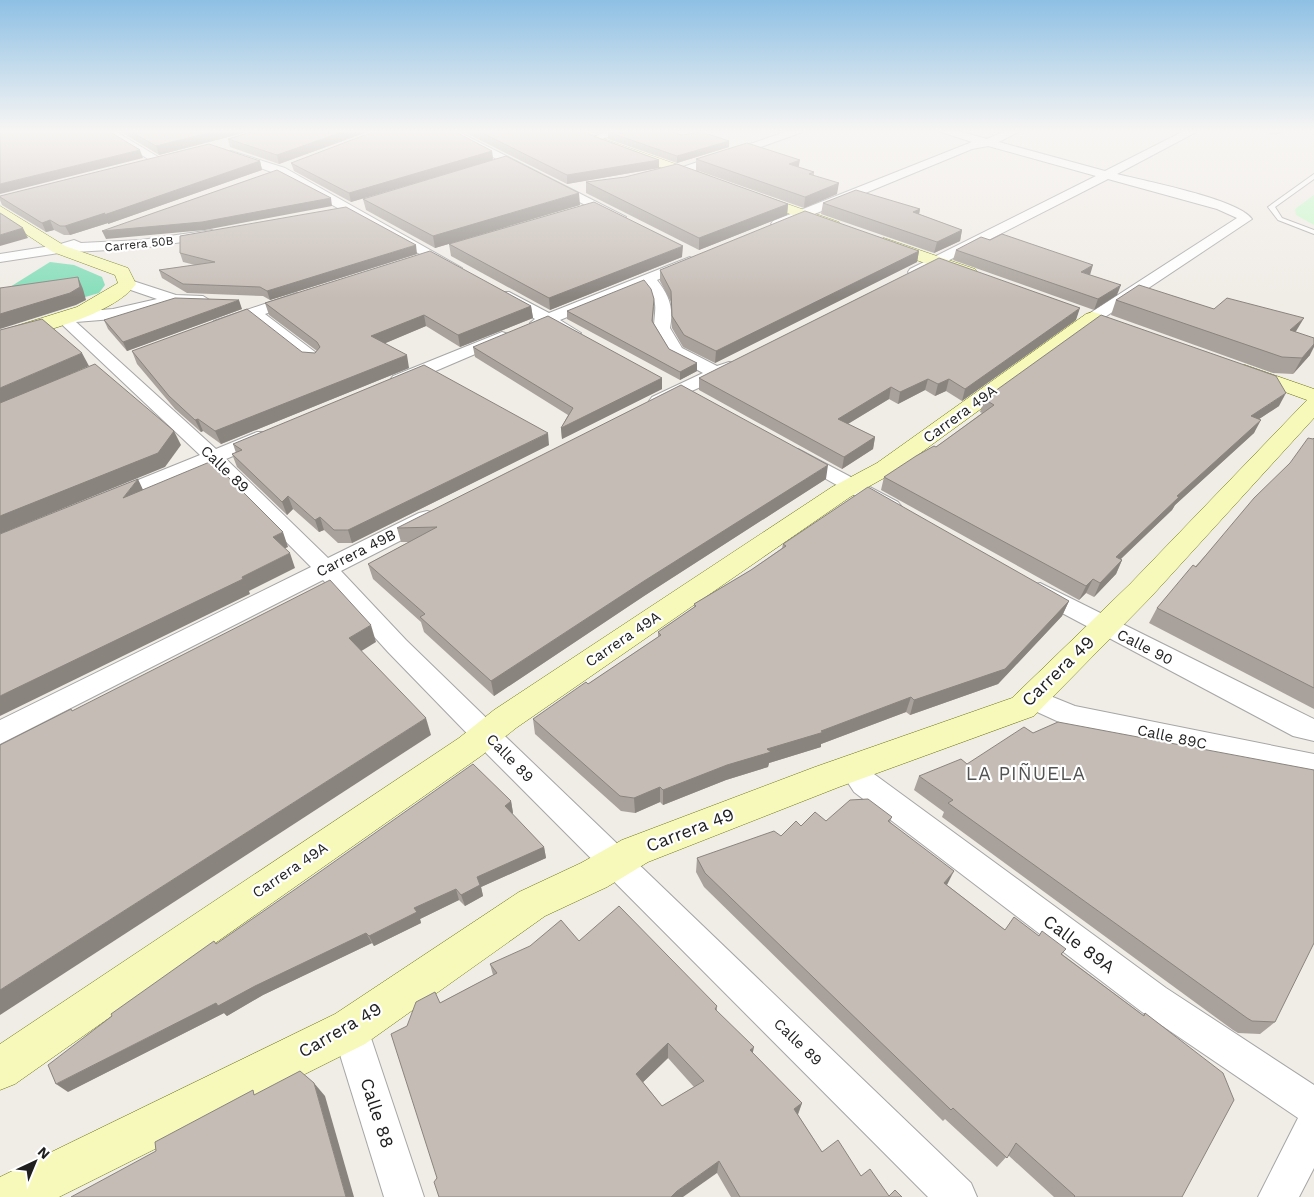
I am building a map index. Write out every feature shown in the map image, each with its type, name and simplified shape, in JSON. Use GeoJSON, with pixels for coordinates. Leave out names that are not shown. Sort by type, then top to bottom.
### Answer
{"type":"FeatureCollection","features":[{"type":"Feature","properties":{"kind":"street"},"geometry":{"type":"LineString","coordinates":[[308,186],[473,278]]}},
{"type":"Feature","properties":{"kind":"street"},"geometry":{"type":"LineString","coordinates":[[555,186],[631,224]]}},
{"type":"Feature","properties":{"kind":"street"},"geometry":{"type":"LineString","coordinates":[[759,232],[871,186]]}},
{"type":"Feature","properties":{"kind":"street"},"geometry":{"type":"LineString","coordinates":[[901,279],[1085,186]]}},
{"type":"Feature","properties":{"kind":"street","name":"Carrera 49A"},"geometry":{"type":"LineString","coordinates":[[0,1069],[470,747],[486,734],[853,485],[885,468],[1093,318],[1245,219],[1241,214],[1222,206],[1147,186]]}},
{"type":"Feature","properties":{"kind":"street"},"geometry":{"type":"LineString","coordinates":[[563,190],[587,188]]}},
{"type":"Feature","properties":{"kind":"street"},"geometry":{"type":"LineString","coordinates":[[738,191],[846,229]]}},
{"type":"Feature","properties":{"kind":"street"},"geometry":{"type":"LineString","coordinates":[[3,203],[59,249],[122,272],[127,284],[174,300]]}},
{"type":"Feature","properties":{"kind":"street"},"geometry":{"type":"LineString","coordinates":[[332,212],[368,204]]}},
{"type":"Feature","properties":{"kind":"street"},"geometry":{"type":"LineString","coordinates":[[577,212],[595,206]]}},
{"type":"Feature","properties":{"kind":"street","name":"Carrera 50B"},"geometry":{"type":"LineString","coordinates":[[59,249],[140,244],[224,232]]}},
{"type":"Feature","properties":{"kind":"street"},"geometry":{"type":"LineString","coordinates":[[0,258],[59,249],[104,233]]}},
{"type":"Feature","properties":{"kind":"street"},"geometry":{"type":"LineString","coordinates":[[873,239],[985,279]]}},
{"type":"Feature","properties":{"kind":"street"},"geometry":{"type":"LineString","coordinates":[[385,386],[703,255],[682,248]]}},
{"type":"Feature","properties":{"kind":"street"},"geometry":{"type":"LineString","coordinates":[[412,261],[450,249]]}},
{"type":"Feature","properties":{"kind":"street"},"geometry":{"type":"LineString","coordinates":[[648,279],[661,295],[667,312],[662,328],[676,351],[717,373]]}},
{"type":"Feature","properties":{"kind":"street"},"geometry":{"type":"LineString","coordinates":[[0,337],[93,307],[115,295],[127,284]]}},
{"type":"Feature","properties":{"kind":"street"},"geometry":{"type":"LineString","coordinates":[[490,287],[583,338]]}},
{"type":"Feature","properties":{"kind":"street"},"geometry":{"type":"LineString","coordinates":[[206,330],[252,312],[309,295]]}},
{"type":"Feature","properties":{"kind":"street"},"geometry":{"type":"LineString","coordinates":[[63,318],[113,314],[174,300],[280,304]]}},
{"type":"Feature","properties":{"kind":"street"},"geometry":{"type":"LineString","coordinates":[[252,312],[313,359]]}},
{"type":"Feature","properties":{"kind":"street","name":"Calle 89"},"geometry":{"type":"LineString","coordinates":[[63,318],[213,457],[326,569],[397,646],[957,1197]]}},
{"type":"Feature","properties":{"kind":"street"},"geometry":{"type":"LineString","coordinates":[[644,408],[743,360]]}},
{"type":"Feature","properties":{"kind":"street"},"geometry":{"type":"LineString","coordinates":[[1229,366],[1314,396]]}},
{"type":"Feature","properties":{"kind":"street"},"geometry":{"type":"LineString","coordinates":[[662,381],[696,400]]}},
{"type":"Feature","properties":{"kind":"street","name":"Carrera 49"},"geometry":{"type":"LineString","coordinates":[[10,1197],[350,1029],[532,904],[594,874],[635,851],[827,777],[1023,707],[1104,626],[1314,404]]}},
{"type":"Feature","properties":{"kind":"street"},"geometry":{"type":"LineString","coordinates":[[98,504],[276,431]]}},
{"type":"Feature","properties":{"kind":"street"},"geometry":{"type":"LineString","coordinates":[[783,447],[907,516]]}},
{"type":"Feature","properties":{"kind":"street","name":"Carrera 49B"},"geometry":{"type":"LineString","coordinates":[[0,733],[441,511]]}},
{"type":"Feature","properties":{"kind":"street","name":"Calle 90"},"geometry":{"type":"LineString","coordinates":[[1026,583],[1104,626],[1303,728],[1314,730]]}},
{"type":"Feature","properties":{"kind":"street","name":"Calle 89C"},"geometry":{"type":"LineString","coordinates":[[1033,698],[1070,716],[1314,766]]}},
{"type":"Feature","properties":{"kind":"street","name":"Calle 89A"},"geometry":{"type":"LineString","coordinates":[[852,769],[864,784],[1154,1000],[1314,1107]]}},
{"type":"Feature","properties":{"kind":"street","name":"Calle 88"},"geometry":{"type":"LineString","coordinates":[[350,1029],[404,1197]]}},
{"type":"Feature","properties":{"kind":"street"},"geometry":{"type":"LineString","coordinates":[[1278,1197],[1314,1126]]}},
{"type":"Feature","properties":{"kind":"lane"},"geometry":{"type":"LineString","coordinates":[[1299,186],[1274,202],[1271,207],[1280,219],[1314,232]]}},
{"type":"Feature","properties":{"kind":"green space"},"geometry":{"type":"Polygon","coordinates":[[[1314,195],[1314,225],[1296,215],[1295,209],[1314,195]]]}},
{"type":"Feature","properties":{"kind":"green space"},"geometry":{"type":"Polygon","coordinates":[[[50,262],[74,265],[102,277],[105,285],[99,293],[54,306],[10,287],[50,262]]]}},
{"type":"Feature","properties":{"kind":"building"},"geometry":{"type":"Polygon","coordinates":[[[41,186],[188,186],[104,215],[105,213],[65,226],[60,226],[50,220],[42,223],[0,196],[41,186]]]}},
{"type":"Feature","properties":{"kind":"building"},"geometry":{"type":"Polygon","coordinates":[[[231,186],[308,186],[331,198],[202,222],[102,231],[231,186]]]}},
{"type":"Feature","properties":{"kind":"building"},"geometry":{"type":"Polygon","coordinates":[[[335,186],[373,186],[349,193],[335,186]]]}},
{"type":"Feature","properties":{"kind":"building"},"geometry":{"type":"Polygon","coordinates":[[[407,186],[565,186],[579,193],[433,236],[363,199],[407,186]]]}},
{"type":"Feature","properties":{"kind":"building"},"geometry":{"type":"Polygon","coordinates":[[[594,186],[738,186],[788,204],[699,238],[594,186]]]}},
{"type":"Feature","properties":{"kind":"building"},"geometry":{"type":"Polygon","coordinates":[[[773,186],[832,186],[805,197],[773,186]]]}},
{"type":"Feature","properties":{"kind":"building"},"geometry":{"type":"Polygon","coordinates":[[[856,190],[920,209],[913,212],[962,230],[937,242],[823,203],[856,190]]]}},
{"type":"Feature","properties":{"kind":"building"},"geometry":{"type":"Polygon","coordinates":[[[594,202],[683,246],[549,298],[449,244],[594,202]]]}},
{"type":"Feature","properties":{"kind":"building"},"geometry":{"type":"Polygon","coordinates":[[[346,207],[416,245],[267,291],[260,287],[183,284],[159,270],[215,262],[180,253],[180,236],[346,207]]]}},
{"type":"Feature","properties":{"kind":"building"},"geometry":{"type":"Polygon","coordinates":[[[805,211],[919,251],[716,351],[684,335],[672,316],[671,291],[660,270],[805,211]]]}},
{"type":"Feature","properties":{"kind":"building"},"geometry":{"type":"Polygon","coordinates":[[[0,213],[23,228],[0,235],[0,213]]]}},
{"type":"Feature","properties":{"kind":"building"},"geometry":{"type":"Polygon","coordinates":[[[1002,234],[1093,265],[1081,272],[1121,285],[1098,299],[956,250],[981,237],[990,240],[1002,234]]]}},
{"type":"Feature","properties":{"kind":"building"},"geometry":{"type":"Polygon","coordinates":[[[430,251],[531,306],[458,335],[424,315],[371,336],[407,355],[215,431],[198,419],[195,420],[169,396],[132,351],[247,309],[302,352],[315,353],[320,347],[317,342],[265,303],[430,251]]]}},
{"type":"Feature","properties":{"kind":"building"},"geometry":{"type":"Polygon","coordinates":[[[939,258],[1080,308],[965,389],[949,379],[938,384],[928,379],[900,392],[891,387],[838,419],[875,437],[844,457],[699,378],[939,258]]]}},
{"type":"Feature","properties":{"kind":"building"},"geometry":{"type":"Polygon","coordinates":[[[78,277],[80,287],[70,293],[0,314],[0,288],[78,277]]]}},
{"type":"Feature","properties":{"kind":"building"},"geometry":{"type":"Polygon","coordinates":[[[644,280],[651,289],[654,299],[652,321],[669,349],[697,363],[680,372],[567,311],[644,280]]]}},
{"type":"Feature","properties":{"kind":"building"},"geometry":{"type":"Polygon","coordinates":[[[1139,285],[1214,309],[1227,298],[1304,318],[1290,330],[1314,338],[1314,344],[1302,358],[1282,357],[1116,300],[1139,285]]]}},
{"type":"Feature","properties":{"kind":"building"},"geometry":{"type":"Polygon","coordinates":[[[175,298],[239,300],[123,342],[104,320],[175,298]]]}},
{"type":"Feature","properties":{"kind":"building"},"geometry":{"type":"Polygon","coordinates":[[[1101,315],[1276,376],[1286,393],[1251,416],[1261,420],[1177,496],[1179,497],[1116,557],[1122,560],[1100,583],[1093,579],[1086,586],[884,477],[916,456],[934,446],[936,447],[994,405],[984,399],[1101,315]]]}},
{"type":"Feature","properties":{"kind":"building"},"geometry":{"type":"Polygon","coordinates":[[[548,316],[662,378],[561,428],[573,408],[473,347],[548,316]]]}},
{"type":"Feature","properties":{"kind":"building"},"geometry":{"type":"Polygon","coordinates":[[[42,319],[82,353],[0,388],[0,330],[42,319]]]}},
{"type":"Feature","properties":{"kind":"building"},"geometry":{"type":"Polygon","coordinates":[[[95,364],[174,431],[158,453],[0,516],[0,403],[95,364]]]}},
{"type":"Feature","properties":{"kind":"building"},"geometry":{"type":"Polygon","coordinates":[[[424,365],[548,433],[348,530],[334,530],[320,517],[315,520],[288,496],[282,502],[232,454],[242,450],[233,444],[424,365]]]}},
{"type":"Feature","properties":{"kind":"building"},"geometry":{"type":"Polygon","coordinates":[[[681,385],[828,465],[644,581],[491,681],[420,617],[425,614],[368,564],[437,527],[397,528],[681,385]]]}},
{"type":"Feature","properties":{"kind":"building"},"geometry":{"type":"Polygon","coordinates":[[[1308,438],[1314,438],[1314,688],[1157,608],[1193,565],[1196,567],[1254,498],[1290,463],[1308,438]]]}},
{"type":"Feature","properties":{"kind":"building"},"geometry":{"type":"Polygon","coordinates":[[[212,461],[283,532],[273,537],[290,553],[242,577],[243,579],[0,696],[0,534],[138,479],[123,498],[212,461]]]}},
{"type":"Feature","properties":{"kind":"building"},"geometry":{"type":"Polygon","coordinates":[[[868,487],[1069,601],[1005,669],[914,700],[911,697],[821,731],[824,732],[767,749],[771,752],[727,765],[663,790],[660,787],[634,798],[620,796],[533,719],[586,682],[588,684],[661,635],[658,632],[696,606],[694,604],[751,570],[786,546],[783,544],[868,487]]]}},
{"type":"Feature","properties":{"kind":"building"},"geometry":{"type":"Polygon","coordinates":[[[330,580],[371,625],[349,638],[426,718],[0,990],[0,745],[71,709],[72,711],[330,580]]]}},
{"type":"Feature","properties":{"kind":"building"},"geometry":{"type":"Polygon","coordinates":[[[1058,722],[1314,770],[1314,943],[1275,1022],[1252,1021],[1247,1018],[948,803],[953,800],[919,776],[961,759],[967,764],[1024,727],[1033,733],[1058,722]]]}},
{"type":"Feature","properties":{"kind":"building"},"geometry":{"type":"Polygon","coordinates":[[[473,764],[511,801],[505,806],[544,847],[477,877],[480,885],[461,895],[456,889],[414,908],[417,912],[369,936],[366,933],[255,986],[218,1006],[216,1003],[56,1084],[48,1065],[112,1016],[111,1014],[214,941],[216,944],[473,764]]]}},
{"type":"Feature","properties":{"kind":"building"},"geometry":{"type":"Polygon","coordinates":[[[868,799],[892,817],[888,821],[954,871],[944,883],[1005,930],[1014,917],[1039,936],[1042,931],[1066,949],[1061,954],[1144,1016],[1145,1013],[1223,1073],[1234,1100],[1182,1197],[1074,1197],[1016,1143],[1007,1158],[953,1108],[951,1110],[705,873],[697,858],[774,831],[781,836],[796,821],[801,826],[815,812],[826,821],[850,800],[868,799]]]}},
{"type":"Feature","properties":{"kind":"building"},"geometry":{"type":"Polygon","coordinates":[[[619,906],[717,1006],[715,1009],[754,1047],[750,1050],[802,1103],[794,1109],[822,1152],[838,1140],[861,1176],[870,1169],[889,1196],[895,1190],[902,1197],[740,1197],[719,1161],[671,1197],[439,1197],[434,1182],[437,1178],[391,1034],[407,1026],[416,1002],[435,992],[440,1003],[497,973],[490,964],[530,946],[561,920],[579,941],[619,906]],[[668,1043],[636,1074],[662,1106],[704,1081],[668,1043]]]}},
{"type":"Feature","properties":{"kind":"building"},"geometry":{"type":"Polygon","coordinates":[[[300,1071],[314,1083],[346,1197],[71,1197],[156,1151],[155,1142],[253,1090],[254,1095],[300,1071]]]}},
{"type":"Feature","properties":{"kind":"district","name":"LA PIÑUELA"},"geometry":{"type":"Point","coordinates":[1026,773]}}]}
